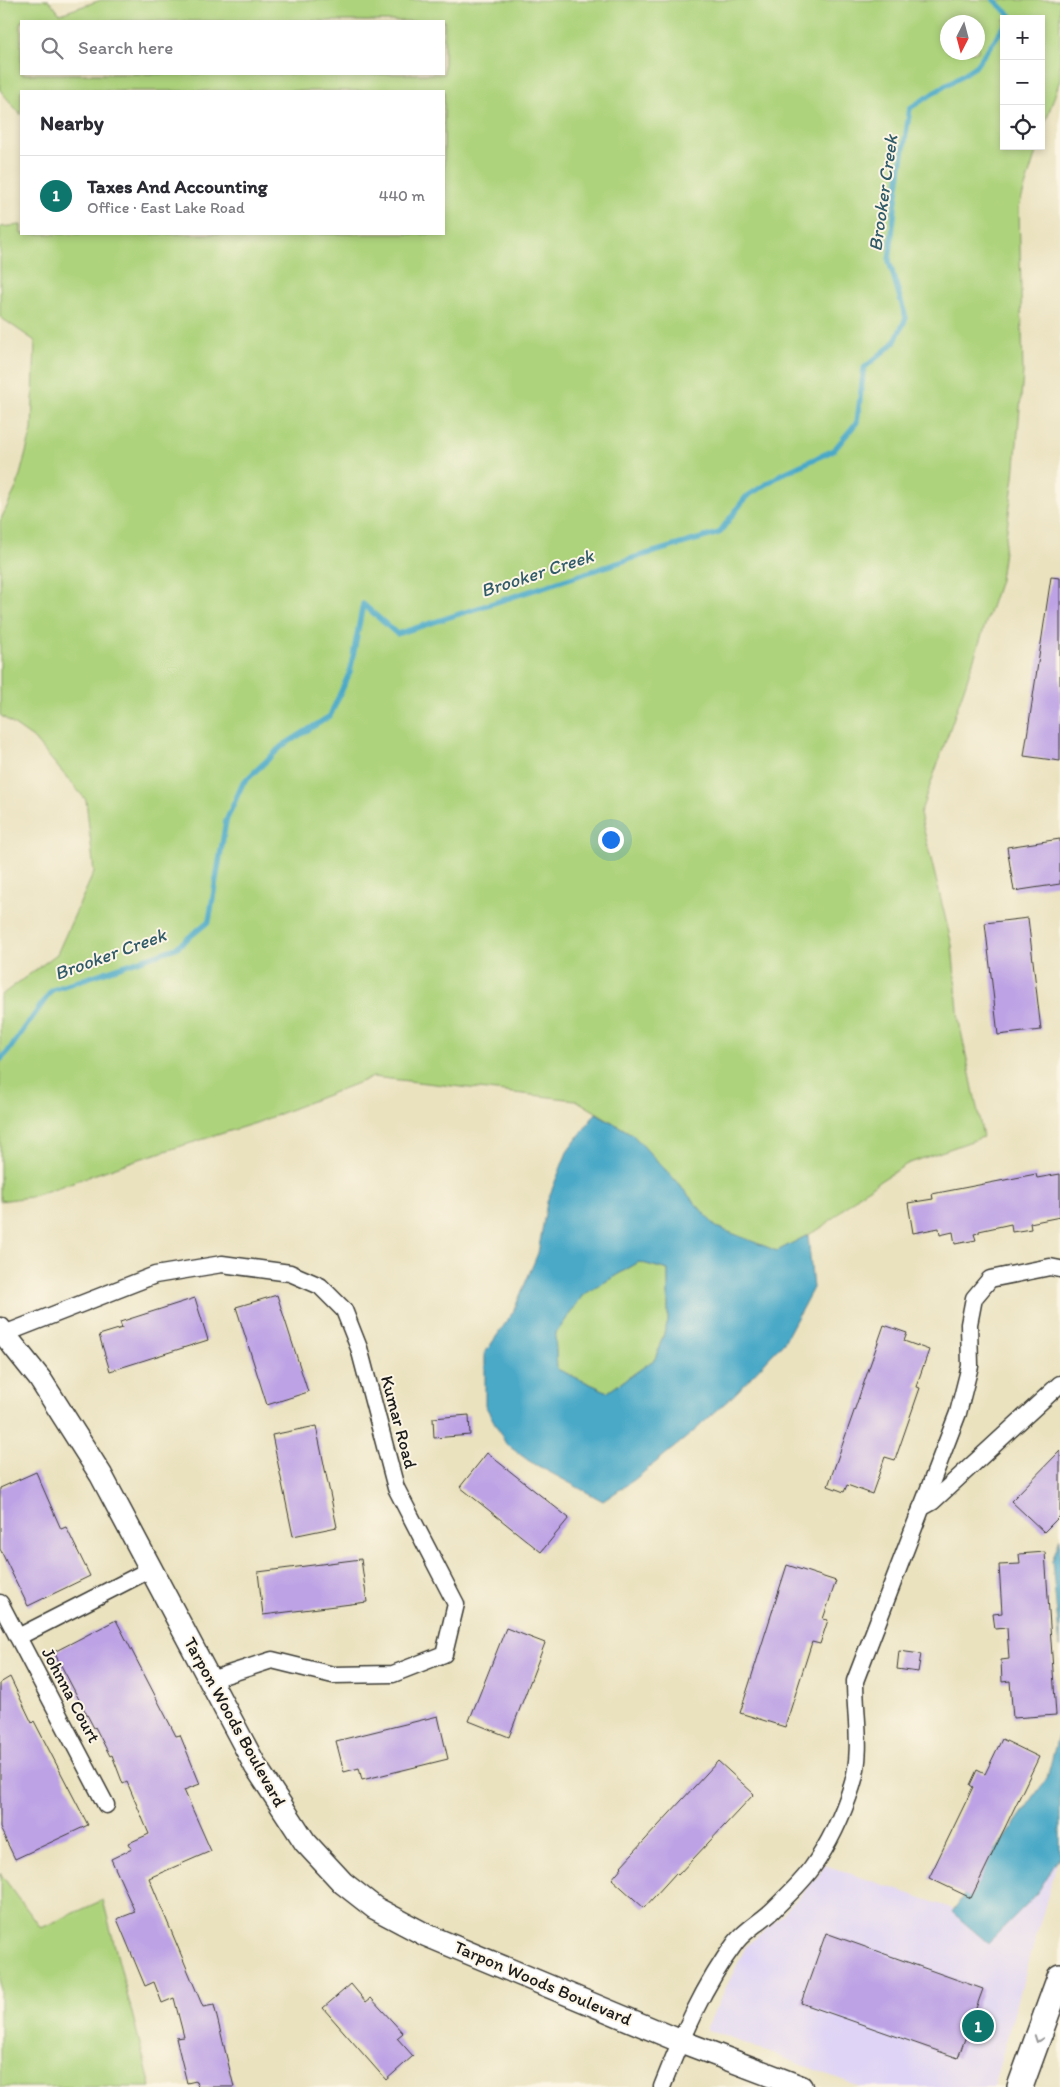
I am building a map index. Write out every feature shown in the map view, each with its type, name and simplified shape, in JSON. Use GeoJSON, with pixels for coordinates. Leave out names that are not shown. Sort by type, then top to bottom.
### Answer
{"type":"FeatureCollection","features":[{"type":"Feature","properties":{"kind":"main road"},"geometry":{"type":"LineString","coordinates":[[1020,2087],[1060,1977]]}},
{"type":"Feature","properties":{"kind":"street","name":"Kumar Road"},"geometry":{"type":"LineString","coordinates":[[2,1331],[155,1275],[222,1264],[290,1273],[320,1286],[344,1310],[359,1348],[396,1488],[456,1604],[444,1654],[393,1674],[333,1675],[272,1660],[210,1680]]}},
{"type":"Feature","properties":{"kind":"street"},"geometry":{"type":"LineString","coordinates":[[662,2087],[680,2041],[711,1978],[738,1940],[775,1908],[812,1868],[834,1831],[852,1785],[859,1749],[855,1681],[958,1413],[970,1366],[969,1324],[974,1298],[990,1280],[1050,1267],[1060,1269]]}},
{"type":"Feature","properties":{"kind":"street","name":"Tarpon Woods Boulevard"},"geometry":{"type":"LineString","coordinates":[[2,1331],[40,1379],[96,1467],[256,1767],[305,1842],[343,1883],[375,1908],[426,1935],[680,2041],[802,2087]]}},
{"type":"Feature","properties":{"kind":"street"},"geometry":{"type":"LineString","coordinates":[[921,1508],[932,1502],[1060,1384]]}},
{"type":"Feature","properties":{"kind":"street"},"geometry":{"type":"LineString","coordinates":[[18,1637],[151,1569]]}},
{"type":"Feature","properties":{"kind":"street","name":"Johnna Court"},"geometry":{"type":"LineString","coordinates":[[0,1603],[106,1805]]}},
{"type":"Feature","properties":{"kind":"shaded area"},"geometry":{"type":"Polygon","coordinates":[[[1058,1860],[993,2087],[861,2087],[706,2029],[746,1946],[780,1917],[818,1876],[825,1865],[954,1909],[952,1911],[1036,1895],[1058,1860]]]}},
{"type":"Feature","properties":{"kind":"green space"},"geometry":{"type":"Polygon","coordinates":[[[0,0],[49,0],[60,14],[101,0],[1060,0],[1060,80],[1045,123],[1045,15],[1000,15],[1000,150],[1037,150],[1019,207],[1023,374],[1014,477],[1000,580],[920,814],[952,945],[959,1021],[983,1137],[907,1164],[861,1193],[823,1227],[777,1251],[716,1227],[632,1134],[576,1100],[373,1077],[256,1123],[136,1160],[30,1197],[0,1201],[0,996],[57,954],[94,872],[86,800],[33,738],[0,715],[0,521],[17,486],[32,430],[35,341],[0,317],[0,227],[20,225],[20,235],[445,235],[445,90],[20,90],[20,114],[0,90],[0,0]]]}},
{"type":"Feature","properties":{"kind":"green space"},"geometry":{"type":"Polygon","coordinates":[[[639,1262],[668,1270],[668,1322],[655,1359],[608,1392],[557,1369],[555,1335],[583,1295],[639,1262]]]}},
{"type":"Feature","properties":{"kind":"green space"},"geometry":{"type":"Polygon","coordinates":[[[0,1873],[41,1928],[103,1900],[151,2087],[0,2087],[0,1873]]]}},
{"type":"Feature","properties":{"kind":"water"},"geometry":{"type":"Polygon","coordinates":[[[596,1113],[632,1134],[716,1227],[777,1251],[808,1235],[813,1288],[784,1342],[735,1394],[692,1433],[634,1480],[603,1501],[529,1461],[506,1444],[485,1405],[485,1353],[513,1312],[538,1253],[547,1202],[567,1152],[596,1113]],[[639,1262],[583,1295],[555,1335],[557,1369],[608,1392],[655,1359],[668,1322],[668,1270],[639,1262]]]}},
{"type":"Feature","properties":{"kind":"water"},"geometry":{"type":"Polygon","coordinates":[[[1060,1538],[1060,1648],[1052,1561],[1060,1538]]]}},
{"type":"Feature","properties":{"kind":"water"},"geometry":{"type":"Polygon","coordinates":[[[1060,1728],[1060,1856],[1036,1895],[988,1943],[952,1912],[1047,1778],[1060,1728]]]}},
{"type":"Feature","properties":{"kind":"building"},"geometry":{"type":"Polygon","coordinates":[[[1051,577],[1060,578],[1060,761],[1024,756],[1051,577]]]}},
{"type":"Feature","properties":{"kind":"building"},"geometry":{"type":"Polygon","coordinates":[[[1060,839],[1060,884],[1014,891],[1007,847],[1060,839]]]}},
{"type":"Feature","properties":{"kind":"building"},"geometry":{"type":"Polygon","coordinates":[[[1028,918],[1041,1030],[998,1035],[985,923],[1028,918]]]}},
{"type":"Feature","properties":{"kind":"building"},"geometry":{"type":"Polygon","coordinates":[[[1036,1174],[1037,1178],[1060,1174],[1060,1217],[1030,1223],[1031,1229],[1012,1232],[1011,1224],[979,1231],[979,1233],[974,1234],[976,1240],[955,1244],[953,1232],[940,1235],[939,1228],[913,1233],[908,1203],[933,1199],[932,1194],[1036,1174]]]}},
{"type":"Feature","properties":{"kind":"building"},"geometry":{"type":"Polygon","coordinates":[[[277,1295],[308,1392],[267,1405],[236,1307],[277,1295]]]}},
{"type":"Feature","properties":{"kind":"building"},"geometry":{"type":"Polygon","coordinates":[[[195,1298],[208,1340],[110,1371],[99,1335],[122,1328],[120,1322],[195,1298]]]}},
{"type":"Feature","properties":{"kind":"building"},"geometry":{"type":"Polygon","coordinates":[[[884,1325],[907,1333],[904,1341],[929,1350],[916,1387],[920,1388],[895,1460],[885,1457],[872,1494],[847,1485],[844,1492],[828,1486],[884,1325]]]}},
{"type":"Feature","properties":{"kind":"building"},"geometry":{"type":"Polygon","coordinates":[[[469,1415],[470,1435],[434,1438],[433,1418],[469,1415]]]}},
{"type":"Feature","properties":{"kind":"building"},"geometry":{"type":"Polygon","coordinates":[[[316,1426],[337,1527],[293,1536],[272,1435],[316,1426]]]}},
{"type":"Feature","properties":{"kind":"building"},"geometry":{"type":"Polygon","coordinates":[[[1060,1451],[1060,1516],[1044,1532],[1011,1501],[1060,1451]]]}},
{"type":"Feature","properties":{"kind":"building"},"geometry":{"type":"Polygon","coordinates":[[[487,1453],[569,1518],[541,1552],[460,1487],[487,1453]]]}},
{"type":"Feature","properties":{"kind":"building"},"geometry":{"type":"Polygon","coordinates":[[[36,1472],[61,1529],[66,1527],[90,1576],[28,1606],[0,1549],[0,1488],[36,1472]]]}},
{"type":"Feature","properties":{"kind":"building"},"geometry":{"type":"Polygon","coordinates":[[[1045,1552],[1056,1715],[1013,1718],[1010,1681],[1002,1682],[1001,1660],[1009,1659],[1007,1628],[995,1629],[993,1614],[1002,1613],[999,1565],[1020,1564],[1019,1554],[1045,1552]]]}},
{"type":"Feature","properties":{"kind":"building"},"geometry":{"type":"Polygon","coordinates":[[[361,1559],[367,1602],[263,1615],[258,1572],[361,1559]]]}},
{"type":"Feature","properties":{"kind":"building"},"geometry":{"type":"Polygon","coordinates":[[[787,1565],[836,1581],[823,1619],[828,1620],[820,1644],[812,1642],[785,1727],[740,1713],[787,1565]]]}},
{"type":"Feature","properties":{"kind":"building"},"geometry":{"type":"Polygon","coordinates":[[[116,1620],[176,1736],[180,1735],[200,1784],[184,1790],[211,1851],[149,1878],[203,2007],[214,2005],[234,2087],[198,2087],[196,2081],[187,2083],[176,2038],[184,2037],[174,1998],[162,2003],[154,1982],[145,1986],[117,1919],[135,1912],[111,1859],[132,1849],[129,1843],[149,1834],[127,1782],[123,1784],[112,1755],[110,1756],[94,1728],[54,1652],[116,1620]]]}},
{"type":"Feature","properties":{"kind":"building"},"geometry":{"type":"Polygon","coordinates":[[[506,1628],[545,1643],[509,1737],[469,1721],[506,1628]]]}},
{"type":"Feature","properties":{"kind":"building"},"geometry":{"type":"Polygon","coordinates":[[[899,1651],[921,1654],[918,1672],[897,1669],[899,1651]]]}},
{"type":"Feature","properties":{"kind":"building"},"geometry":{"type":"Polygon","coordinates":[[[10,1677],[32,1723],[34,1721],[88,1825],[15,1859],[0,1828],[0,1683],[10,1677]]]}},
{"type":"Feature","properties":{"kind":"building"},"geometry":{"type":"Polygon","coordinates":[[[438,1716],[448,1759],[362,1780],[359,1768],[344,1772],[336,1741],[438,1716]]]}},
{"type":"Feature","properties":{"kind":"building"},"geometry":{"type":"Polygon","coordinates":[[[1002,1739],[1039,1757],[971,1898],[929,1878],[973,1787],[970,1785],[977,1770],[985,1774],[1002,1739]]]}},
{"type":"Feature","properties":{"kind":"building"},"geometry":{"type":"Polygon","coordinates":[[[718,1761],[754,1794],[678,1875],[676,1873],[644,1908],[612,1879],[621,1866],[718,1761]]]}},
{"type":"Feature","properties":{"kind":"building"},"geometry":{"type":"Polygon","coordinates":[[[826,1933],[983,1989],[958,2058],[801,2003],[826,1933]]]}},
{"type":"Feature","properties":{"kind":"building"},"geometry":{"type":"Polygon","coordinates":[[[351,1984],[366,2002],[371,1998],[403,2033],[397,2038],[413,2056],[386,2080],[323,2008],[351,1984]]]}},
{"type":"Feature","properties":{"kind":"waterway","name":"Brooker Creek"},"geometry":{"type":"LineString","coordinates":[[994,0],[1010,15]]}},
{"type":"Feature","properties":{"kind":"waterway","name":"Brooker Creek"},"geometry":{"type":"LineString","coordinates":[[0,1060],[52,990],[176,948],[209,921],[226,821],[243,783],[282,746],[330,716],[350,672],[363,604],[397,634],[633,558],[719,533],[746,497],[782,474],[834,450],[857,422],[864,368],[894,343],[906,318],[889,261],[910,108],[975,67],[1000,33]]}},
{"type":"Feature","properties":{"kind":"place","name":"Taxes And Accounting"},"geometry":{"type":"Point","coordinates":[978,2026]}}]}
